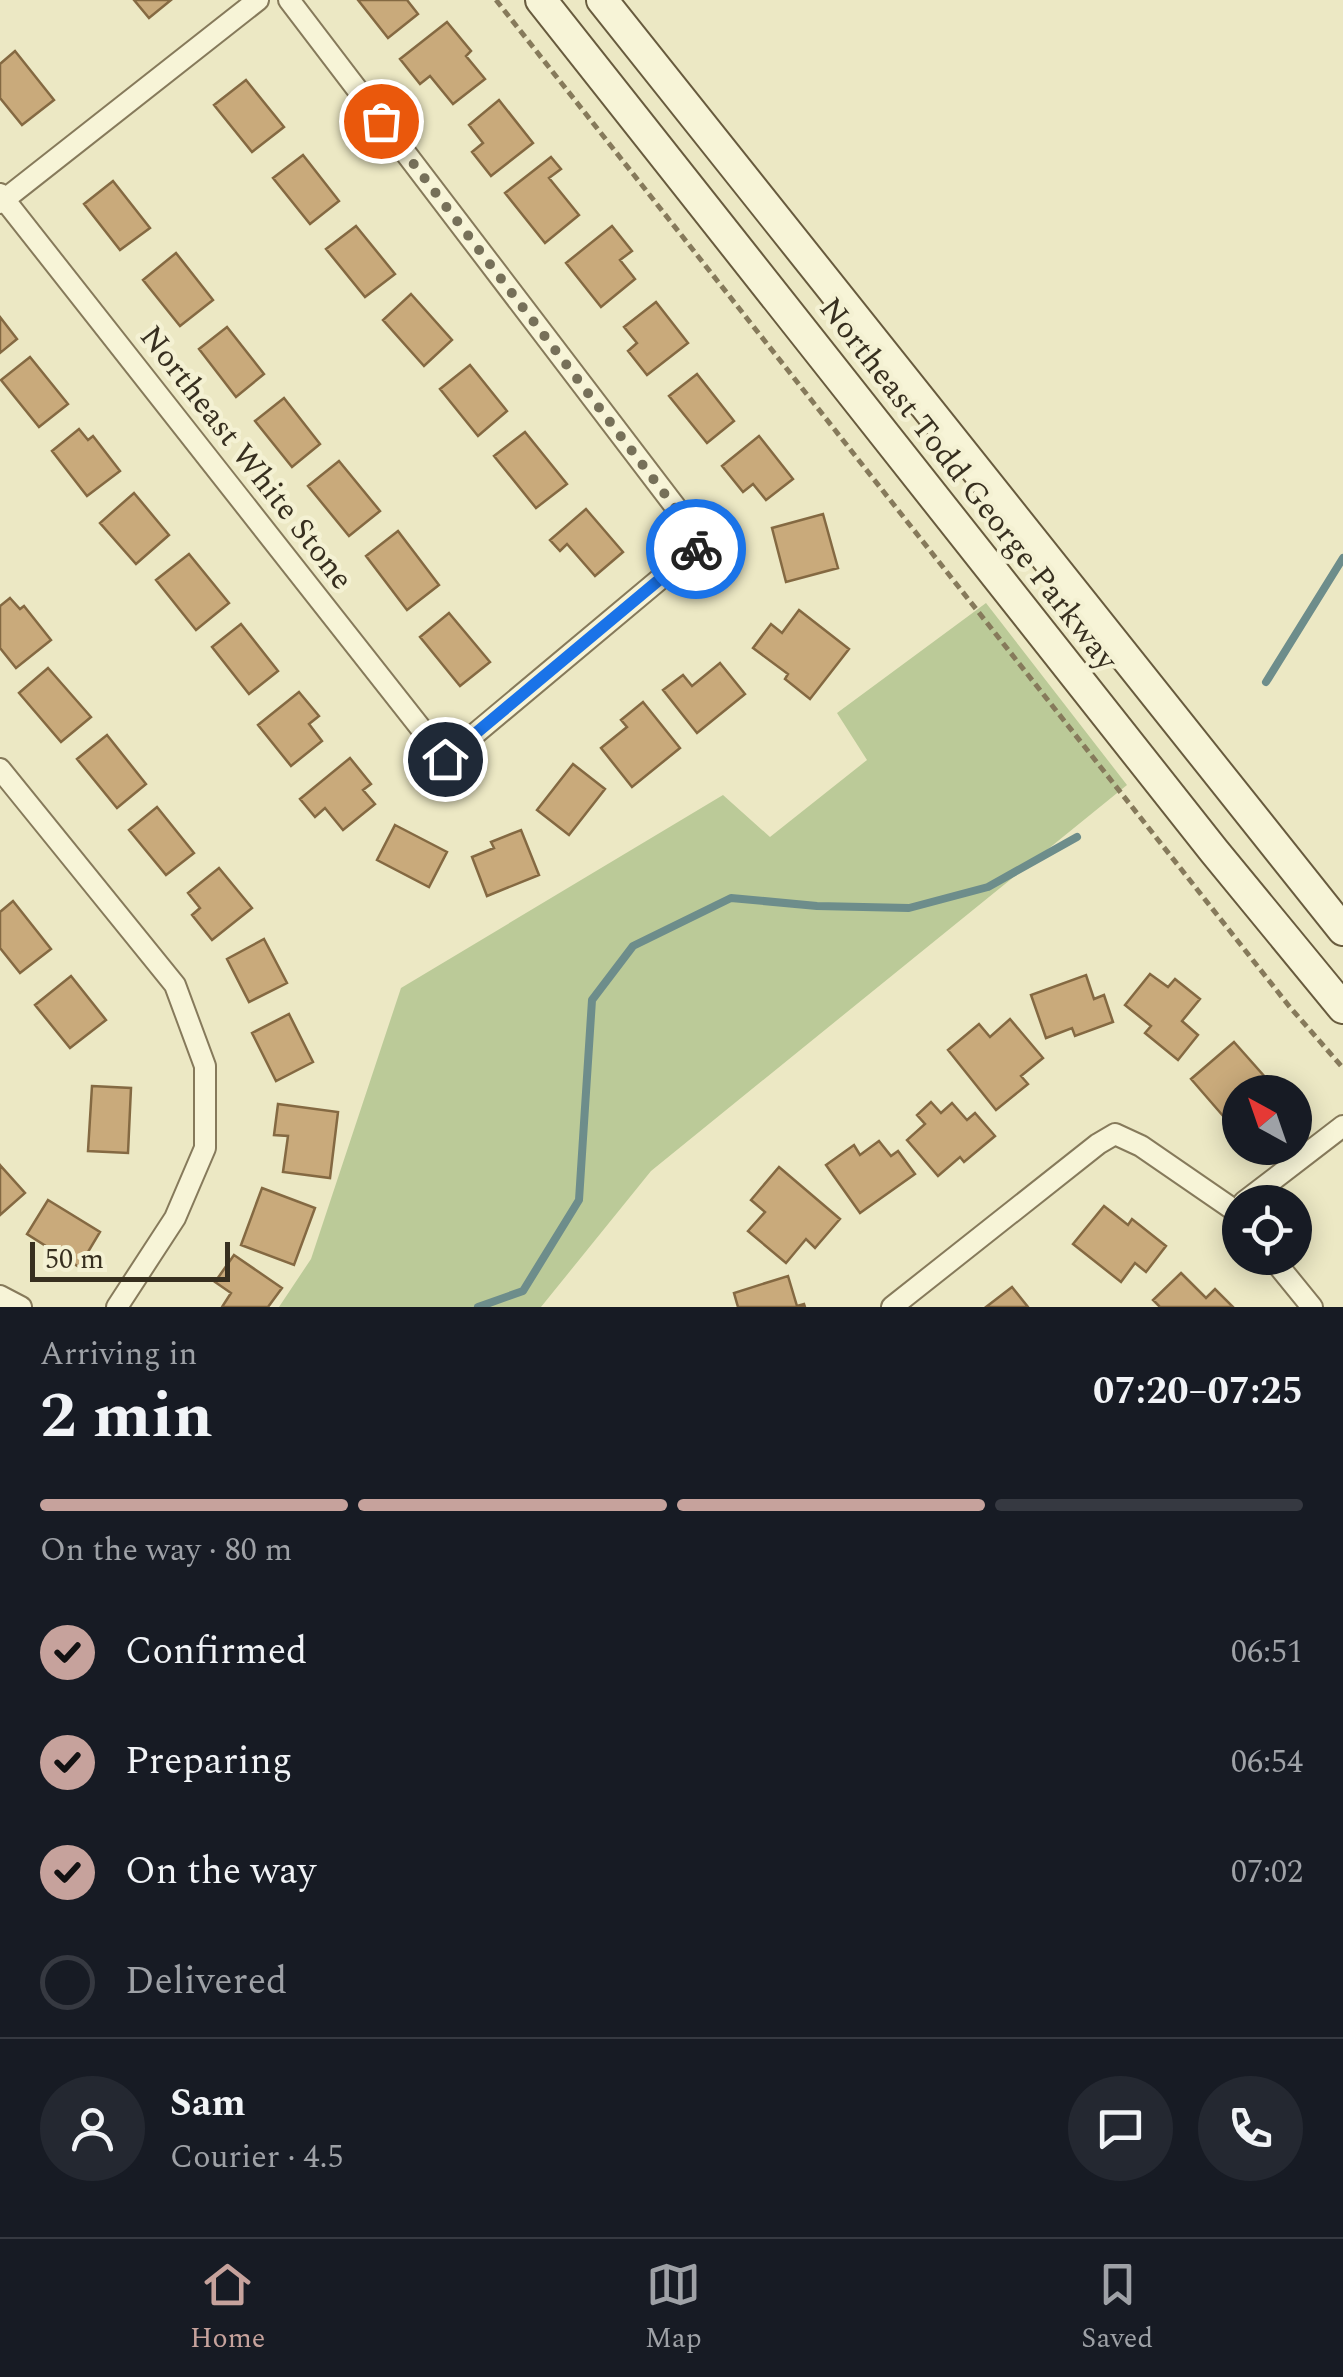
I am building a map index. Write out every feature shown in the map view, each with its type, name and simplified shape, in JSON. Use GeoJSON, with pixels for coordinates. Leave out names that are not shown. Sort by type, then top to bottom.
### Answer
{"type":"FeatureCollection","features":[{"type":"Feature","properties":{"kind":"main road","name":"Northeast Todd George Parkway"},"geometry":{"type":"LineString","coordinates":[[541,0],[1214,851],[1343,1008]]}},
{"type":"Feature","properties":{"kind":"main road","name":"Northeast Todd George Parkway"},"geometry":{"type":"LineString","coordinates":[[602,0],[1343,930]]}},
{"type":"Feature","properties":{"kind":"street"},"geometry":{"type":"LineString","coordinates":[[2,199],[258,0]]}},
{"type":"Feature","properties":{"kind":"street","name":"Northeast White Stone"},"geometry":{"type":"LineString","coordinates":[[2,199],[445,759],[702,543],[289,0]]}},
{"type":"Feature","properties":{"kind":"street"},"geometry":{"type":"LineString","coordinates":[[0,770],[175,984],[205,1066],[205,1148],[175,1218],[117,1307]]}},
{"type":"Feature","properties":{"kind":"street"},"geometry":{"type":"LineString","coordinates":[[1269,1185],[1343,1126]]}},
{"type":"Feature","properties":{"kind":"street"},"geometry":{"type":"LineString","coordinates":[[892,1307],[1115,1134],[1141,1146],[1222,1198]]}},
{"type":"Feature","properties":{"kind":"street"},"geometry":{"type":"LineString","coordinates":[[1286,1275],[1312,1307]]}},
{"type":"Feature","properties":{"kind":"street"},"geometry":{"type":"LineString","coordinates":[[0,1296],[21,1307]]}},
{"type":"Feature","properties":{"kind":"path"},"geometry":{"type":"LineString","coordinates":[[496,0],[1289,1006],[1343,1068]]}},
{"type":"Feature","properties":{"kind":"green space"},"geometry":{"type":"Polygon","coordinates":[[[986,603],[1127,785],[651,1171],[541,1307],[279,1307],[311,1259],[401,988],[723,795],[770,837],[867,760],[837,713],[986,603]]]}},
{"type":"Feature","properties":{"kind":"building"},"geometry":{"type":"Polygon","coordinates":[[[134,0],[171,0],[149,18],[134,0]]]}},
{"type":"Feature","properties":{"kind":"building"},"geometry":{"type":"Polygon","coordinates":[[[358,0],[407,0],[418,14],[388,38],[358,0]]]}},
{"type":"Feature","properties":{"kind":"building"},"geometry":{"type":"Polygon","coordinates":[[[447,22],[471,51],[466,56],[485,79],[453,104],[430,76],[420,84],[400,59],[447,22]]]}},
{"type":"Feature","properties":{"kind":"building"},"geometry":{"type":"Polygon","coordinates":[[[15,51],[54,100],[22,125],[0,98],[0,64],[15,51]]]}},
{"type":"Feature","properties":{"kind":"building"},"geometry":{"type":"Polygon","coordinates":[[[246,80],[284,127],[252,152],[214,105],[246,80]]]}},
{"type":"Feature","properties":{"kind":"building"},"geometry":{"type":"Polygon","coordinates":[[[499,100],[533,143],[491,176],[472,152],[483,143],[469,125],[499,100]]]}},
{"type":"Feature","properties":{"kind":"building"},"geometry":{"type":"Polygon","coordinates":[[[303,155],[339,201],[310,224],[273,178],[303,155]]]}},
{"type":"Feature","properties":{"kind":"building"},"geometry":{"type":"Polygon","coordinates":[[[551,157],[561,169],[549,178],[579,215],[545,243],[505,193],[551,157]]]}},
{"type":"Feature","properties":{"kind":"building"},"geometry":{"type":"Polygon","coordinates":[[[113,181],[150,228],[120,250],[84,204],[113,181]]]}},
{"type":"Feature","properties":{"kind":"building"},"geometry":{"type":"Polygon","coordinates":[[[356,226],[395,274],[365,297],[326,249],[356,226]]]}},
{"type":"Feature","properties":{"kind":"building"},"geometry":{"type":"Polygon","coordinates":[[[612,226],[632,251],[620,260],[635,279],[601,307],[566,263],[612,226]]]}},
{"type":"Feature","properties":{"kind":"building"},"geometry":{"type":"Polygon","coordinates":[[[176,253],[213,300],[180,326],[143,280],[176,253]]]}},
{"type":"Feature","properties":{"kind":"building"},"geometry":{"type":"Polygon","coordinates":[[[411,294],[452,340],[424,366],[383,320],[411,294]]]}},
{"type":"Feature","properties":{"kind":"building"},"geometry":{"type":"Polygon","coordinates":[[[656,302],[688,343],[647,375],[628,351],[637,343],[624,327],[656,302]]]}},
{"type":"Feature","properties":{"kind":"building"},"geometry":{"type":"Polygon","coordinates":[[[0,317],[17,339],[0,353],[0,317]]]}},
{"type":"Feature","properties":{"kind":"building"},"geometry":{"type":"Polygon","coordinates":[[[227,327],[264,374],[236,397],[199,349],[227,327]]]}},
{"type":"Feature","properties":{"kind":"building"},"geometry":{"type":"Polygon","coordinates":[[[30,357],[68,404],[39,427],[1,380],[30,357]]]}},
{"type":"Feature","properties":{"kind":"building"},"geometry":{"type":"Polygon","coordinates":[[[470,365],[507,411],[478,436],[440,389],[470,365]]]}},
{"type":"Feature","properties":{"kind":"building"},"geometry":{"type":"Polygon","coordinates":[[[697,374],[734,421],[707,443],[669,396],[697,374]]]}},
{"type":"Feature","properties":{"kind":"building"},"geometry":{"type":"Polygon","coordinates":[[[284,398],[320,444],[292,467],[255,421],[284,398]]]}},
{"type":"Feature","properties":{"kind":"building"},"geometry":{"type":"Polygon","coordinates":[[[79,429],[88,440],[93,436],[120,471],[87,496],[52,451],[79,429]]]}},
{"type":"Feature","properties":{"kind":"building"},"geometry":{"type":"Polygon","coordinates":[[[525,432],[567,484],[536,508],[494,456],[525,432]]]}},
{"type":"Feature","properties":{"kind":"building"},"geometry":{"type":"Polygon","coordinates":[[[759,436],[793,479],[766,500],[753,484],[743,492],[722,466],[759,436]]]}},
{"type":"Feature","properties":{"kind":"building"},"geometry":{"type":"Polygon","coordinates":[[[339,461],[380,511],[349,536],[308,486],[339,461]]]}},
{"type":"Feature","properties":{"kind":"building"},"geometry":{"type":"Polygon","coordinates":[[[134,493],[169,535],[136,564],[100,523],[134,493]]]}},
{"type":"Feature","properties":{"kind":"building"},"geometry":{"type":"Polygon","coordinates":[[[586,509],[623,552],[595,576],[567,544],[560,551],[550,540],[586,509]]]}},
{"type":"Feature","properties":{"kind":"building"},"geometry":{"type":"Polygon","coordinates":[[[823,514],[838,568],[786,582],[772,528],[823,514]]]}},
{"type":"Feature","properties":{"kind":"building"},"geometry":{"type":"Polygon","coordinates":[[[398,531],[439,585],[407,610],[366,556],[398,531]]]}},
{"type":"Feature","properties":{"kind":"building"},"geometry":{"type":"Polygon","coordinates":[[[189,554],[229,603],[196,630],[156,580],[189,554]]]}},
{"type":"Feature","properties":{"kind":"building"},"geometry":{"type":"Polygon","coordinates":[[[10,598],[20,609],[24,606],[51,640],[16,668],[0,648],[0,606],[10,598]]]}},
{"type":"Feature","properties":{"kind":"building"},"geometry":{"type":"Polygon","coordinates":[[[799,610],[849,649],[810,699],[785,679],[788,674],[753,648],[771,624],[782,633],[799,610]]]}},
{"type":"Feature","properties":{"kind":"building"},"geometry":{"type":"Polygon","coordinates":[[[449,613],[490,662],[460,686],[420,637],[449,613]]]}},
{"type":"Feature","properties":{"kind":"building"},"geometry":{"type":"Polygon","coordinates":[[[241,624],[278,671],[249,694],[212,647],[241,624]]]}},
{"type":"Feature","properties":{"kind":"building"},"geometry":{"type":"Polygon","coordinates":[[[720,663],[745,694],[697,733],[663,690],[683,675],[692,686],[720,663]]]}},
{"type":"Feature","properties":{"kind":"building"},"geometry":{"type":"Polygon","coordinates":[[[48,668],[91,717],[61,742],[19,693],[48,668]]]}},
{"type":"Feature","properties":{"kind":"building"},"geometry":{"type":"Polygon","coordinates":[[[299,692],[319,716],[309,724],[322,741],[291,766],[258,725],[299,692]]]}},
{"type":"Feature","properties":{"kind":"building"},"geometry":{"type":"Polygon","coordinates":[[[643,702],[680,748],[632,787],[601,748],[627,727],[621,720],[643,702]]]}},
{"type":"Feature","properties":{"kind":"building"},"geometry":{"type":"Polygon","coordinates":[[[107,735],[146,784],[117,808],[77,759],[107,735]]]}},
{"type":"Feature","properties":{"kind":"building"},"geometry":{"type":"Polygon","coordinates":[[[350,758],[371,784],[363,790],[375,804],[343,830],[325,808],[315,817],[300,799],[350,758]]]}},
{"type":"Feature","properties":{"kind":"building"},"geometry":{"type":"Polygon","coordinates":[[[573,764],[605,789],[569,835],[537,810],[573,764]]]}},
{"type":"Feature","properties":{"kind":"building"},"geometry":{"type":"Polygon","coordinates":[[[157,807],[194,853],[166,875],[129,830],[157,807]]]}},
{"type":"Feature","properties":{"kind":"building"},"geometry":{"type":"Polygon","coordinates":[[[395,825],[447,852],[429,887],[377,860],[395,825]]]}},
{"type":"Feature","properties":{"kind":"building"},"geometry":{"type":"Polygon","coordinates":[[[521,830],[539,875],[487,896],[472,857],[494,848],[491,842],[521,830]]]}},
{"type":"Feature","properties":{"kind":"building"},"geometry":{"type":"Polygon","coordinates":[[[219,868],[252,908],[212,940],[192,915],[200,908],[188,893],[219,868]]]}},
{"type":"Feature","properties":{"kind":"building"},"geometry":{"type":"Polygon","coordinates":[[[13,901],[51,949],[20,973],[0,948],[0,912],[13,901]]]}},
{"type":"Feature","properties":{"kind":"building"},"geometry":{"type":"Polygon","coordinates":[[[264,939],[287,983],[249,1002],[227,959],[264,939]]]}},
{"type":"Feature","properties":{"kind":"building"},"geometry":{"type":"Polygon","coordinates":[[[1150,974],[1168,987],[1175,979],[1200,999],[1182,1021],[1198,1035],[1178,1060],[1145,1033],[1151,1026],[1125,1005],[1150,974]]]}},
{"type":"Feature","properties":{"kind":"building"},"geometry":{"type":"Polygon","coordinates":[[[1086,975],[1094,999],[1104,995],[1113,1022],[1075,1036],[1072,1028],[1046,1038],[1031,995],[1086,975]]]}},
{"type":"Feature","properties":{"kind":"building"},"geometry":{"type":"Polygon","coordinates":[[[71,976],[106,1020],[70,1048],[35,1005],[71,976]]]}},
{"type":"Feature","properties":{"kind":"building"},"geometry":{"type":"Polygon","coordinates":[[[289,1014],[313,1062],[276,1081],[252,1033],[289,1014]]]}},
{"type":"Feature","properties":{"kind":"building"},"geometry":{"type":"Polygon","coordinates":[[[1010,1019],[1043,1058],[1021,1076],[1028,1084],[996,1110],[948,1050],[979,1024],[990,1037],[1010,1019]]]}},
{"type":"Feature","properties":{"kind":"building"},"geometry":{"type":"Polygon","coordinates":[[[1234,1042],[1263,1075],[1222,1075],[1222,1115],[1191,1079],[1234,1042]]]}},
{"type":"Feature","properties":{"kind":"building"},"geometry":{"type":"Polygon","coordinates":[[[92,1086],[131,1088],[128,1153],[88,1151],[92,1086]]]}},
{"type":"Feature","properties":{"kind":"building"},"geometry":{"type":"Polygon","coordinates":[[[931,1102],[941,1113],[952,1103],[967,1120],[975,1113],[995,1136],[964,1162],[960,1157],[938,1176],[907,1140],[925,1124],[917,1115],[931,1102]]]}},
{"type":"Feature","properties":{"kind":"building"},"geometry":{"type":"Polygon","coordinates":[[[278,1104],[338,1112],[330,1178],[283,1172],[288,1136],[274,1135],[278,1104]]]}},
{"type":"Feature","properties":{"kind":"building"},"geometry":{"type":"Polygon","coordinates":[[[879,1141],[891,1156],[898,1151],[915,1174],[860,1213],[826,1165],[854,1145],[860,1155],[879,1141]]]}},
{"type":"Feature","properties":{"kind":"building"},"geometry":{"type":"Polygon","coordinates":[[[0,1165],[25,1193],[0,1215],[0,1165]]]}},
{"type":"Feature","properties":{"kind":"building"},"geometry":{"type":"Polygon","coordinates":[[[779,1167],[840,1219],[815,1248],[806,1239],[786,1263],[748,1231],[765,1212],[751,1200],[779,1167]]]}},
{"type":"Feature","properties":{"kind":"building"},"geometry":{"type":"Polygon","coordinates":[[[262,1188],[315,1208],[294,1265],[241,1245],[262,1188]]]}},
{"type":"Feature","properties":{"kind":"building"},"geometry":{"type":"Polygon","coordinates":[[[48,1200],[100,1232],[79,1267],[27,1234],[48,1200]]]}},
{"type":"Feature","properties":{"kind":"building"},"geometry":{"type":"Polygon","coordinates":[[[1104,1206],[1128,1225],[1132,1219],[1166,1246],[1146,1272],[1135,1263],[1121,1282],[1073,1244],[1104,1206]]]}},
{"type":"Feature","properties":{"kind":"building"},"geometry":{"type":"Polygon","coordinates":[[[234,1255],[282,1288],[268,1307],[222,1307],[231,1293],[215,1282],[234,1255]]]}},
{"type":"Feature","properties":{"kind":"building"},"geometry":{"type":"Polygon","coordinates":[[[1181,1273],[1206,1298],[1215,1289],[1233,1307],[1160,1307],[1153,1300],[1181,1273]]]}},
{"type":"Feature","properties":{"kind":"building"},"geometry":{"type":"Polygon","coordinates":[[[788,1276],[797,1306],[805,1307],[738,1307],[734,1293],[788,1276]]]}},
{"type":"Feature","properties":{"kind":"building"},"geometry":{"type":"Polygon","coordinates":[[[1012,1287],[1028,1307],[986,1307],[1012,1287]]]}},
{"type":"Feature","properties":{"kind":"waterway"},"geometry":{"type":"LineString","coordinates":[[1266,682],[1343,558]]}},
{"type":"Feature","properties":{"kind":"waterway"},"geometry":{"type":"LineString","coordinates":[[478,1307],[523,1291],[579,1200],[592,1000],[633,946],[731,898],[817,906],[909,908],[988,887],[1077,837]]}},
{"type":"Feature","properties":{"kind":"way so far"},"geometry":{"type":"LineString","coordinates":[[381,121],[702,543],[696,549]]}},
{"type":"Feature","properties":{"kind":"route"},"geometry":{"type":"LineString","coordinates":[[445,759],[696,549]]}}]}
